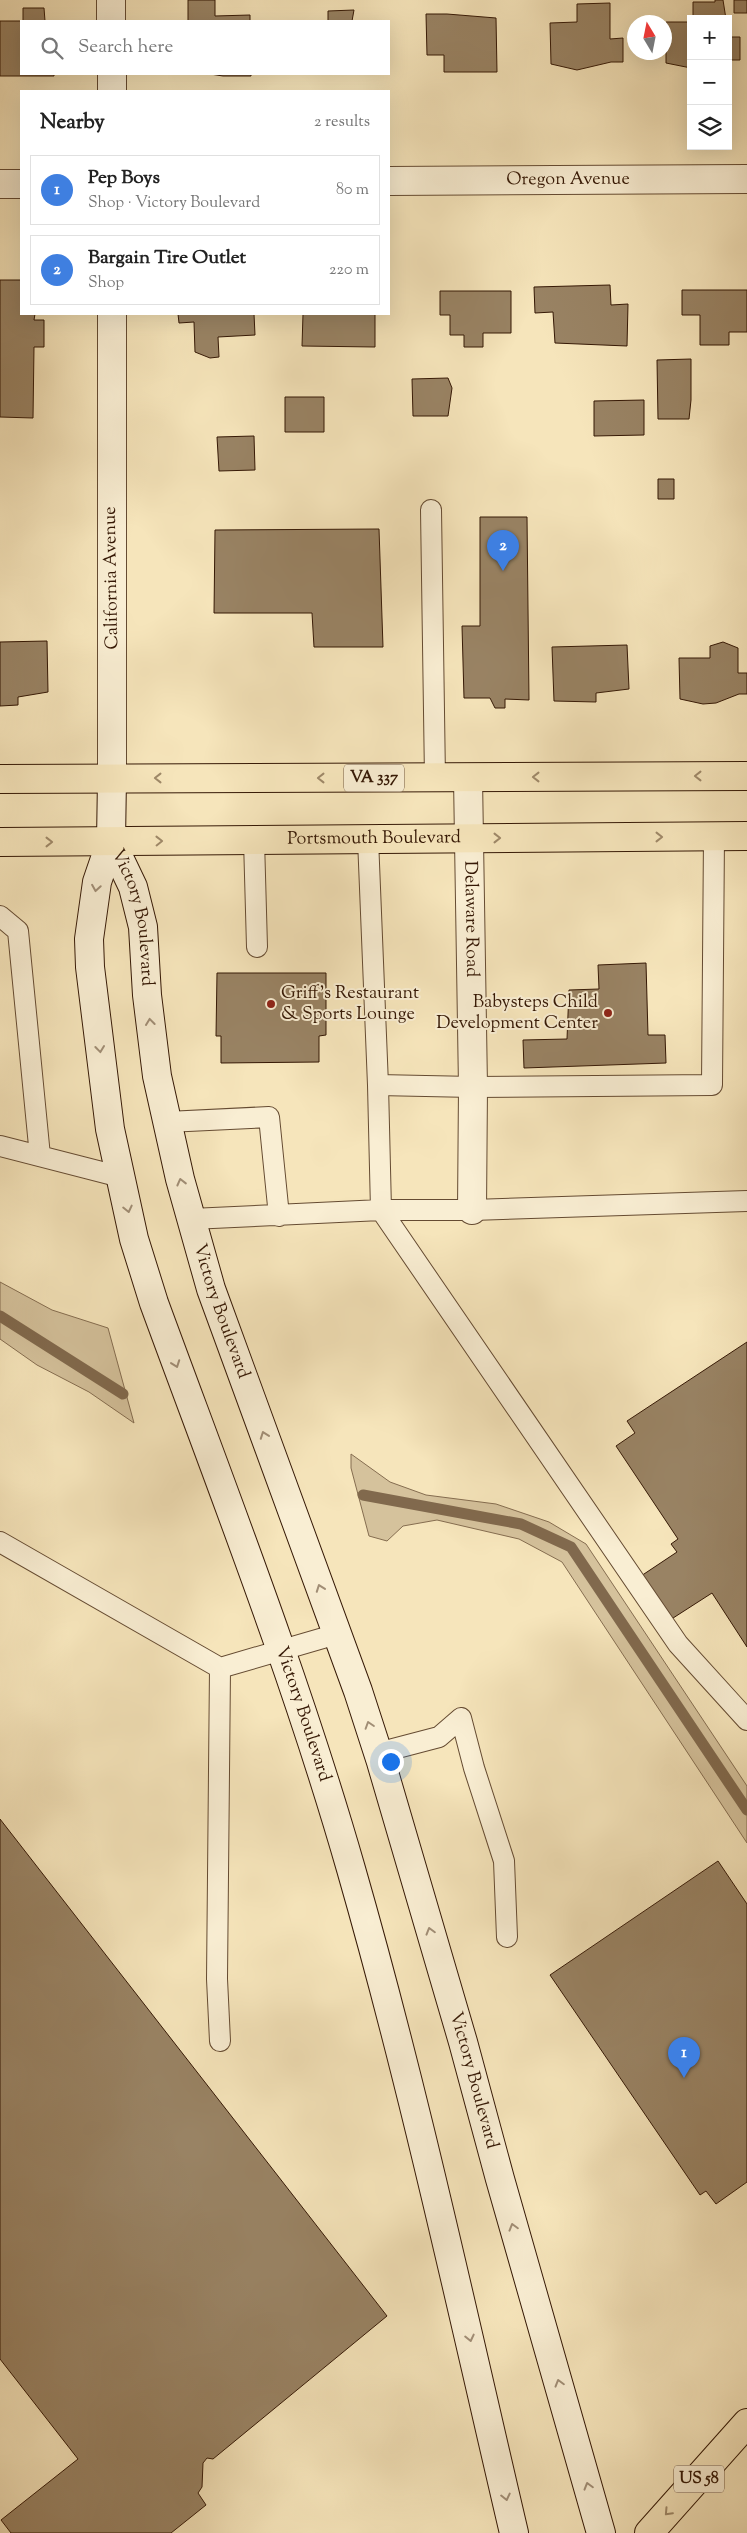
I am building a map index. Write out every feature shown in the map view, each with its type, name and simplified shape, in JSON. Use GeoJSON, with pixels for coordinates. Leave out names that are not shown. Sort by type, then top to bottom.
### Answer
{"type":"FeatureCollection","features":[{"type":"Feature","properties":{"kind":"main road"},"geometry":{"type":"LineString","coordinates":[[111,0],[111,20]]}},
{"type":"Feature","properties":{"kind":"main road"},"geometry":{"type":"LineString","coordinates":[[112,75],[112,90]]}},
{"type":"Feature","properties":{"kind":"main road","name":"Oregon Avenue"},"geometry":{"type":"LineString","coordinates":[[390,181],[747,179]]}},
{"type":"Feature","properties":{"kind":"main road"},"geometry":{"type":"LineString","coordinates":[[0,184],[20,184]]}},
{"type":"Feature","properties":{"kind":"main road","name":"California Avenue"},"geometry":{"type":"LineString","coordinates":[[111,841],[112,315]]}},
{"type":"Feature","properties":{"kind":"main road","name":"VA 337"},"geometry":{"type":"LineString","coordinates":[[0,780],[747,776]]}},
{"type":"Feature","properties":{"kind":"main road","name":"Delaware Road"},"geometry":{"type":"LineString","coordinates":[[468,778],[473,1087],[472,1210]]}},
{"type":"Feature","properties":{"kind":"main road","name":"Portsmouth Boulevard"},"geometry":{"type":"LineString","coordinates":[[0,842],[747,836]]}},
{"type":"Feature","properties":{"kind":"main road","name":"Victory Boulevard"},"geometry":{"type":"LineString","coordinates":[[111,841],[133,887],[143,927],[147,994],[156,1067],[167,1122],[191,1219],[211,1289],[337,1634],[378,1753],[460,2033],[502,2189],[601,2533]]}},
{"type":"Feature","properties":{"kind":"main road","name":"Victory Boulevard"},"geometry":{"type":"LineString","coordinates":[[111,841],[96,882],[89,948],[110,1129],[134,1239],[154,1303],[297,1693],[351,1868],[398,2044],[459,2290],[514,2533]]}},
{"type":"Feature","properties":{"kind":"main road","name":"US 58"},"geometry":{"type":"LineString","coordinates":[[649,2533],[747,2423]]}},
{"type":"Feature","properties":{"kind":"lane"},"geometry":{"type":"LineString","coordinates":[[431,510],[435,778]]}},
{"type":"Feature","properties":{"kind":"lane"},"geometry":{"type":"LineString","coordinates":[[378,1085],[473,1087],[712,1085],[714,836]]}},
{"type":"Feature","properties":{"kind":"lane"},"geometry":{"type":"LineString","coordinates":[[368,839],[381,1210],[678,1644],[747,1720]]}},
{"type":"Feature","properties":{"kind":"lane"},"geometry":{"type":"LineString","coordinates":[[254,840],[257,947]]}},
{"type":"Feature","properties":{"kind":"lane"},"geometry":{"type":"LineString","coordinates":[[0,916],[18,931],[40,1156]]}},
{"type":"Feature","properties":{"kind":"lane"},"geometry":{"type":"LineString","coordinates":[[167,1122],[269,1117],[279,1216]]}},
{"type":"Feature","properties":{"kind":"lane"},"geometry":{"type":"LineString","coordinates":[[0,1146],[121,1177]]}},
{"type":"Feature","properties":{"kind":"lane"},"geometry":{"type":"LineString","coordinates":[[191,1219],[381,1210],[472,1210],[747,1201]]}},
{"type":"Feature","properties":{"kind":"lane"},"geometry":{"type":"LineString","coordinates":[[0,1542],[220,1668],[282,1652],[337,1634]]}},
{"type":"Feature","properties":{"kind":"lane"},"geometry":{"type":"LineString","coordinates":[[220,1668],[217,1979],[220,2041]]}},
{"type":"Feature","properties":{"kind":"lane"},"geometry":{"type":"LineString","coordinates":[[378,1753],[439,1737],[461,1718],[474,1768],[504,1861],[506,1937]]}},
{"type":"Feature","properties":{"kind":"shaded area"},"geometry":{"type":"Polygon","coordinates":[[[0,1282],[52,1310],[108,1328],[134,1423],[89,1392],[37,1365],[0,1339],[0,1282]]]}},
{"type":"Feature","properties":{"kind":"shaded area"},"geometry":{"type":"Polygon","coordinates":[[[351,1454],[390,1482],[426,1495],[496,1504],[549,1522],[586,1544],[747,1786],[747,1843],[562,1562],[519,1539],[437,1520],[403,1526],[387,1541],[369,1536],[351,1468],[351,1454]]]}},
{"type":"Feature","properties":{"kind":"building"},"geometry":{"type":"Polygon","coordinates":[[[188,0],[215,0],[215,16],[250,15],[250,20],[188,20],[188,0]]]}},
{"type":"Feature","properties":{"kind":"building"},"geometry":{"type":"Polygon","coordinates":[[[715,0],[723,0],[725,15],[693,15],[693,2],[715,2],[715,0]]]}},
{"type":"Feature","properties":{"kind":"building"},"geometry":{"type":"Polygon","coordinates":[[[734,0],[747,0],[747,13],[734,13],[734,0]]]}},
{"type":"Feature","properties":{"kind":"building"},"geometry":{"type":"Polygon","coordinates":[[[610,3],[610,39],[623,38],[623,62],[611,62],[577,70],[551,64],[550,23],[577,22],[577,4],[610,3]]]}},
{"type":"Feature","properties":{"kind":"building"},"geometry":{"type":"Polygon","coordinates":[[[23,8],[44,8],[45,20],[23,20],[23,8]]]}},
{"type":"Feature","properties":{"kind":"building"},"geometry":{"type":"Polygon","coordinates":[[[354,10],[352,20],[328,20],[328,11],[354,10]]]}},
{"type":"Feature","properties":{"kind":"building"},"geometry":{"type":"Polygon","coordinates":[[[426,14],[496,18],[497,72],[444,72],[444,55],[427,55],[426,14]]]}},
{"type":"Feature","properties":{"kind":"building"},"geometry":{"type":"Polygon","coordinates":[[[0,21],[20,21],[20,75],[54,76],[0,76],[0,21]]]}},
{"type":"Feature","properties":{"kind":"building"},"geometry":{"type":"Polygon","coordinates":[[[672,22],[687,22],[687,67],[666,63],[666,60],[672,60],[672,22]]]}},
{"type":"Feature","properties":{"kind":"building"},"geometry":{"type":"Polygon","coordinates":[[[732,37],[740,37],[740,60],[732,60],[732,37]]]}},
{"type":"Feature","properties":{"kind":"building"},"geometry":{"type":"Polygon","coordinates":[[[216,75],[251,75],[251,76],[216,75]]]}},
{"type":"Feature","properties":{"kind":"building"},"geometry":{"type":"Polygon","coordinates":[[[0,280],[20,280],[20,315],[35,315],[34,320],[44,320],[44,347],[34,347],[33,418],[0,417],[0,280]]]}},
{"type":"Feature","properties":{"kind":"building"},"geometry":{"type":"Polygon","coordinates":[[[610,285],[611,305],[628,304],[627,346],[555,343],[553,312],[535,313],[534,287],[610,285]]]}},
{"type":"Feature","properties":{"kind":"building"},"geometry":{"type":"Polygon","coordinates":[[[682,290],[747,290],[747,332],[729,332],[729,345],[700,345],[700,315],[682,315],[682,290]]]}},
{"type":"Feature","properties":{"kind":"building"},"geometry":{"type":"Polygon","coordinates":[[[440,291],[511,291],[511,333],[483,333],[483,347],[464,347],[464,335],[450,335],[450,315],[440,315],[440,291]]]}},
{"type":"Feature","properties":{"kind":"building"},"geometry":{"type":"Polygon","coordinates":[[[178,315],[254,315],[255,335],[218,337],[219,357],[210,358],[195,352],[194,322],[179,323],[178,315]]]}},
{"type":"Feature","properties":{"kind":"building"},"geometry":{"type":"Polygon","coordinates":[[[303,315],[375,315],[375,347],[302,346],[303,315]]]}},
{"type":"Feature","properties":{"kind":"building"},"geometry":{"type":"Polygon","coordinates":[[[691,359],[689,419],[658,419],[657,360],[691,359]]]}},
{"type":"Feature","properties":{"kind":"building"},"geometry":{"type":"Polygon","coordinates":[[[448,378],[452,388],[448,416],[413,416],[412,379],[448,378]]]}},
{"type":"Feature","properties":{"kind":"building"},"geometry":{"type":"Polygon","coordinates":[[[285,397],[324,397],[324,432],[285,432],[285,397]]]}},
{"type":"Feature","properties":{"kind":"building"},"geometry":{"type":"Polygon","coordinates":[[[644,400],[644,435],[594,436],[594,401],[644,400]]]}},
{"type":"Feature","properties":{"kind":"building"},"geometry":{"type":"Polygon","coordinates":[[[254,436],[255,470],[219,471],[217,437],[254,436]]]}},
{"type":"Feature","properties":{"kind":"building"},"geometry":{"type":"Polygon","coordinates":[[[658,479],[674,479],[674,499],[658,499],[658,479]]]}},
{"type":"Feature","properties":{"kind":"building"},"geometry":{"type":"Polygon","coordinates":[[[480,517],[527,517],[529,700],[505,699],[505,708],[495,708],[490,698],[464,698],[462,626],[480,626],[480,517]]]}},
{"type":"Feature","properties":{"kind":"building"},"geometry":{"type":"Polygon","coordinates":[[[379,529],[383,647],[314,647],[312,613],[214,613],[215,530],[379,529]]]}},
{"type":"Feature","properties":{"kind":"building"},"geometry":{"type":"Polygon","coordinates":[[[47,641],[48,692],[18,697],[18,705],[0,706],[0,642],[47,641]]]}},
{"type":"Feature","properties":{"kind":"building"},"geometry":{"type":"Polygon","coordinates":[[[723,642],[738,648],[738,673],[747,673],[747,694],[739,694],[716,703],[703,704],[680,699],[679,658],[710,658],[710,646],[723,642]]]}},
{"type":"Feature","properties":{"kind":"building"},"geometry":{"type":"Polygon","coordinates":[[[627,645],[629,689],[596,693],[596,702],[554,701],[552,647],[627,645]]]}},
{"type":"Feature","properties":{"kind":"building","name":"Babysteps Child Development Center"},"geometry":{"type":"Polygon","coordinates":[[[646,963],[648,1035],[665,1035],[666,1063],[524,1068],[523,1040],[567,1039],[569,990],[599,989],[598,965],[646,963]]]}},
{"type":"Feature","properties":{"kind":"building","name":"Griff's Restaurant & Sports Lounge"},"geometry":{"type":"Polygon","coordinates":[[[217,973],[326,973],[326,1035],[319,1036],[319,1062],[221,1063],[221,1036],[216,1036],[217,973]]]}},
{"type":"Feature","properties":{"kind":"building"},"geometry":{"type":"Polygon","coordinates":[[[747,1342],[747,1647],[712,1593],[670,1620],[641,1576],[677,1552],[671,1544],[678,1539],[616,1446],[635,1433],[627,1421],[747,1342]]]}},
{"type":"Feature","properties":{"kind":"building"},"geometry":{"type":"Polygon","coordinates":[[[0,1819],[387,2316],[213,2459],[207,2458],[203,2463],[202,2487],[198,2493],[206,2505],[171,2533],[11,2533],[1,2520],[78,2459],[0,2359],[0,1819]]]}},
{"type":"Feature","properties":{"kind":"building"},"geometry":{"type":"Polygon","coordinates":[[[718,1861],[747,1904],[747,2182],[716,2204],[706,2191],[700,2195],[550,1975],[718,1861]]]}},
{"type":"Feature","properties":{"kind":"waterway"},"geometry":{"type":"LineString","coordinates":[[0,1316],[123,1394]]}},
{"type":"Feature","properties":{"kind":"waterway"},"geometry":{"type":"LineString","coordinates":[[363,1495],[521,1524],[571,1547],[747,1810]]}},
{"type":"Feature","properties":{"kind":"place","name":"Bargain Tire Outlet"},"geometry":{"type":"Point","coordinates":[503,571]}},
{"type":"Feature","properties":{"kind":"place","name":"Griff's Restaurant & Sports Lounge"},"geometry":{"type":"Point","coordinates":[271,1004]}},
{"type":"Feature","properties":{"kind":"place","name":"Babysteps Child Development Center"},"geometry":{"type":"Point","coordinates":[608,1013]}},
{"type":"Feature","properties":{"kind":"place","name":"Pep Boys"},"geometry":{"type":"Point","coordinates":[684,2078]}}]}
